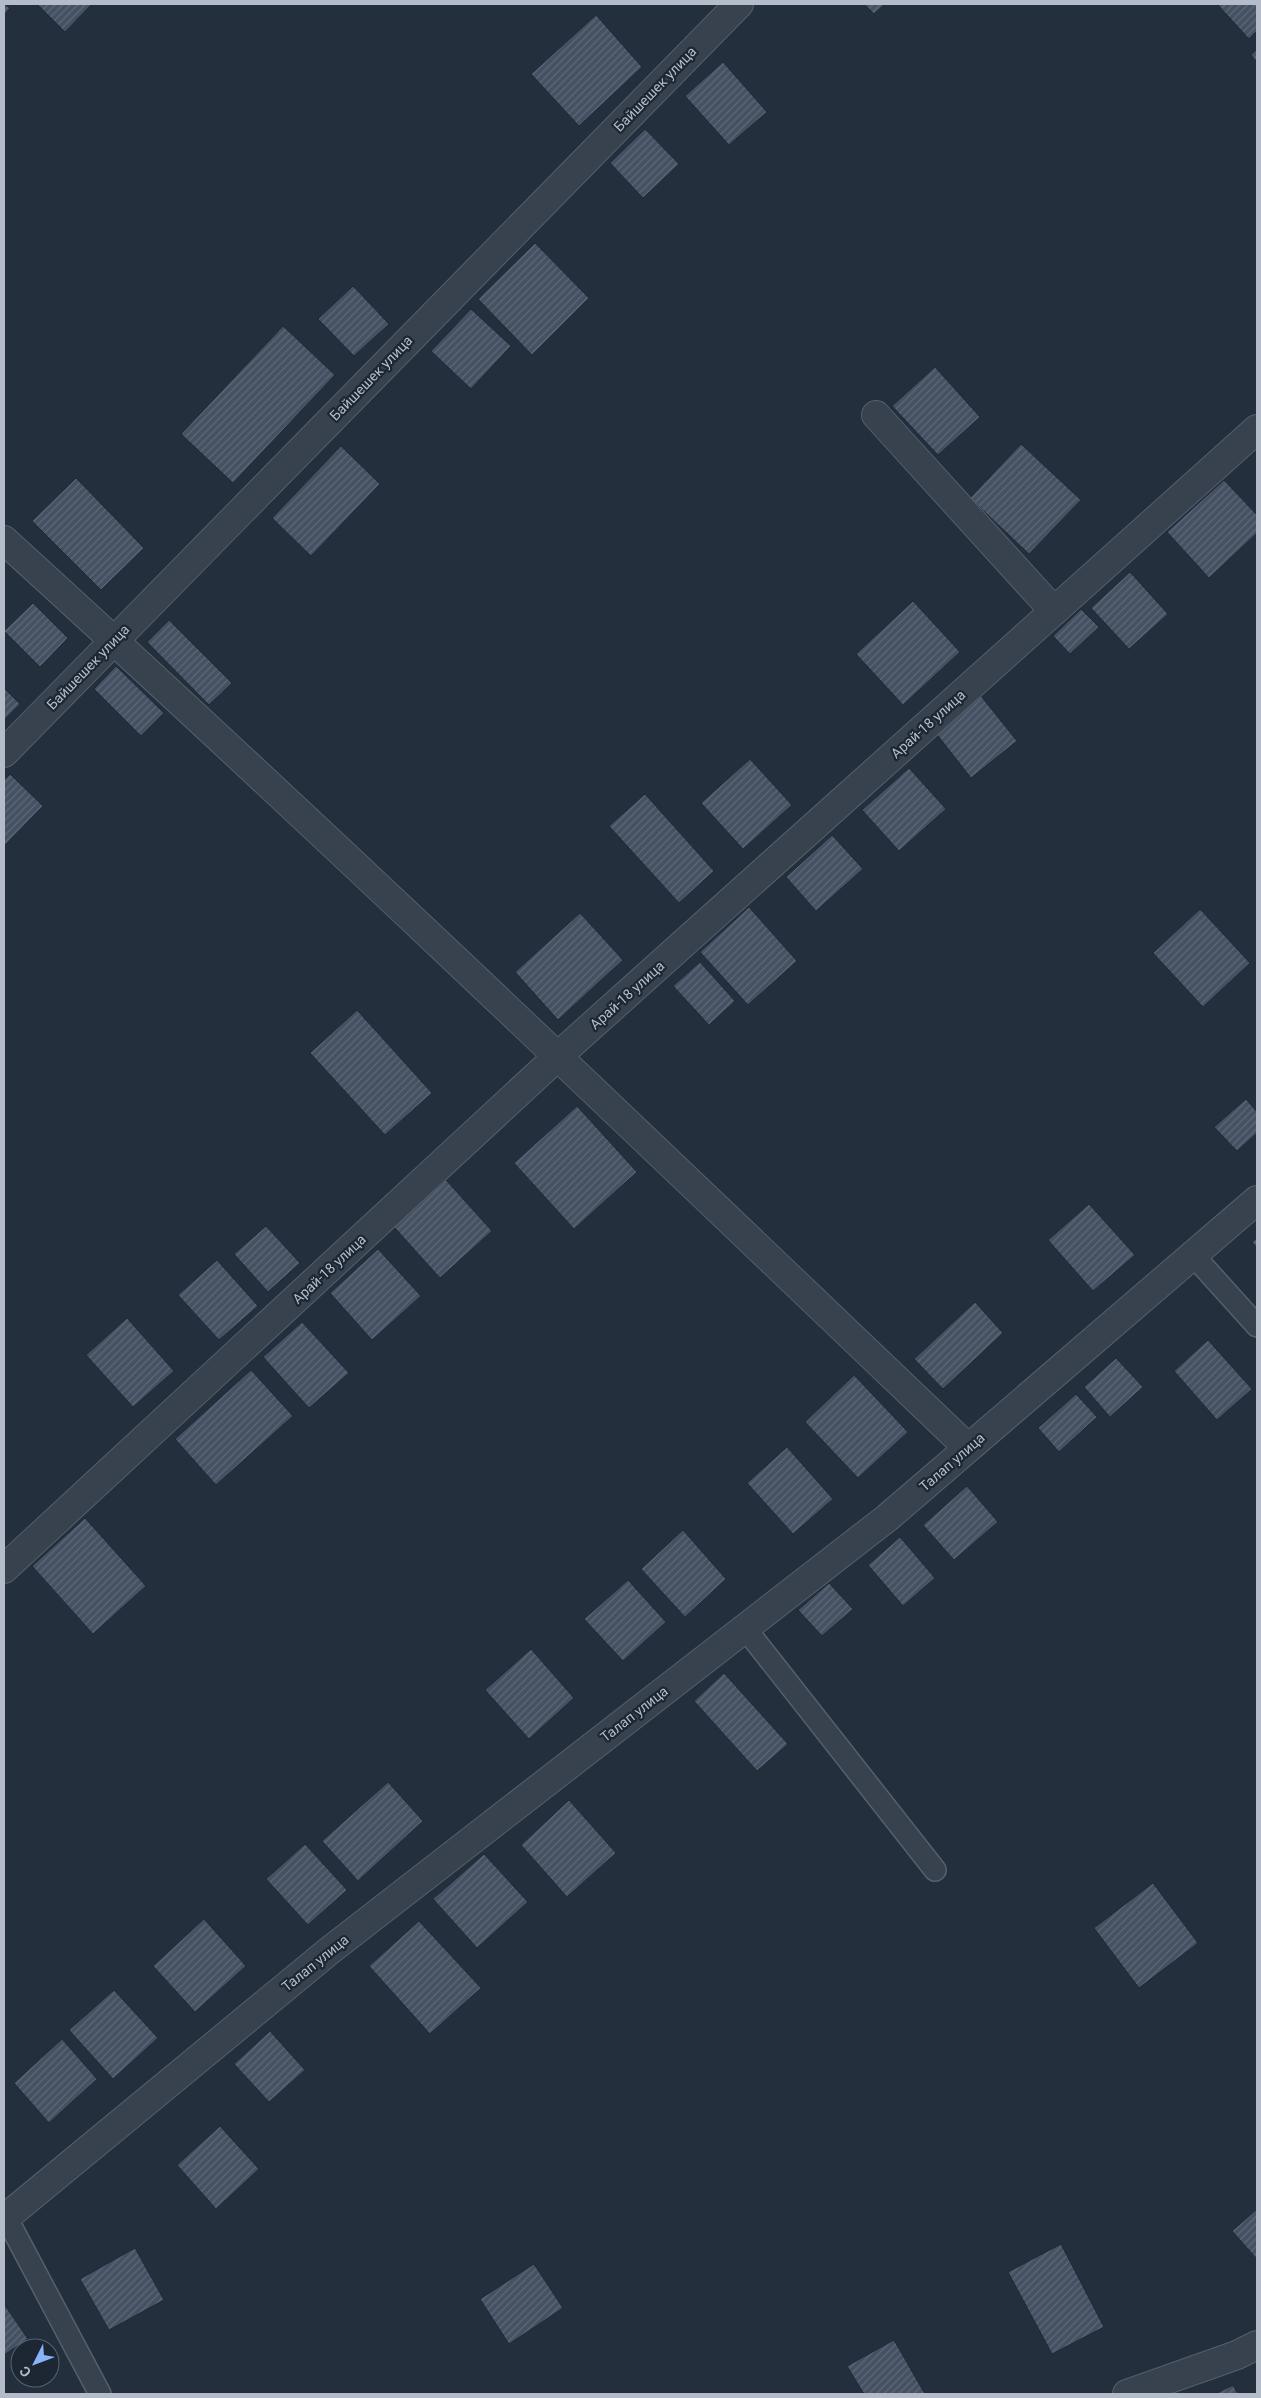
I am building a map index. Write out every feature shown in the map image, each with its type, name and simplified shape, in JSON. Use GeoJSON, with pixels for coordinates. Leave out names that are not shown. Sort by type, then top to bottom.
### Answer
{"type":"FeatureCollection","features":[{"type":"Feature","properties":{"kind":"street","name":"Байшешек улица"},"geometry":{"type":"LineString","coordinates":[[4,753],[739,4]]}},
{"type":"Feature","properties":{"kind":"street"},"geometry":{"type":"LineString","coordinates":[[876,415],[1054,612]]}},
{"type":"Feature","properties":{"kind":"street","name":"Арай-18 улица"},"geometry":{"type":"LineString","coordinates":[[4,1569],[558,1056],[1257,429]]}},
{"type":"Feature","properties":{"kind":"street"},"geometry":{"type":"LineString","coordinates":[[4,540],[114,640],[558,1056],[968,1448]]}},
{"type":"Feature","properties":{"kind":"street","name":"Талап улица"},"geometry":{"type":"LineString","coordinates":[[5,2218],[329,1951],[887,1518],[1257,1200]]}},
{"type":"Feature","properties":{"kind":"street"},"geometry":{"type":"LineString","coordinates":[[1127,2394],[1237,2355],[1257,2345]]}},
{"type":"Feature","properties":{"kind":"lane"},"geometry":{"type":"LineString","coordinates":[[1193,1255],[1257,1326]]}},
{"type":"Feature","properties":{"kind":"lane"},"geometry":{"type":"LineString","coordinates":[[745,1628],[934,1870]]}},
{"type":"Feature","properties":{"kind":"lane"},"geometry":{"type":"LineString","coordinates":[[5,2218],[100,2394]]}},
{"type":"Feature","properties":{"kind":"building"},"geometry":{"type":"Polygon","coordinates":[[[4,4],[10,8],[4,15],[4,4]]]}},
{"type":"Feature","properties":{"kind":"building"},"geometry":{"type":"Polygon","coordinates":[[[37,4],[92,4],[65,32],[37,4]]]}},
{"type":"Feature","properties":{"kind":"building"},"geometry":{"type":"Polygon","coordinates":[[[864,4],[885,4],[874,14],[864,4]]]}},
{"type":"Feature","properties":{"kind":"building"},"geometry":{"type":"Polygon","coordinates":[[[1217,4],[1257,4],[1257,31],[1249,39],[1217,4]]]}},
{"type":"Feature","properties":{"kind":"building"},"geometry":{"type":"Polygon","coordinates":[[[596,15],[642,67],[579,126],[531,74],[596,15]]]}},
{"type":"Feature","properties":{"kind":"building"},"geometry":{"type":"Polygon","coordinates":[[[1257,49],[1257,62],[1251,55],[1257,49]]]}},
{"type":"Feature","properties":{"kind":"building"},"geometry":{"type":"Polygon","coordinates":[[[723,62],[767,112],[729,145],[685,96],[723,62]]]}},
{"type":"Feature","properties":{"kind":"building"},"geometry":{"type":"Polygon","coordinates":[[[645,129],[679,164],[643,198],[610,163],[645,129]]]}},
{"type":"Feature","properties":{"kind":"building"},"geometry":{"type":"Polygon","coordinates":[[[535,243],[589,298],[532,355],[478,299],[535,243]]]}},
{"type":"Feature","properties":{"kind":"building"},"geometry":{"type":"Polygon","coordinates":[[[353,286],[389,324],[354,356],[318,319],[353,286]]]}},
{"type":"Feature","properties":{"kind":"building"},"geometry":{"type":"Polygon","coordinates":[[[471,309],[511,346],[471,389],[431,351],[471,309]]]}},
{"type":"Feature","properties":{"kind":"building"},"geometry":{"type":"Polygon","coordinates":[[[283,326],[335,375],[233,483],[181,434],[283,326]]]}},
{"type":"Feature","properties":{"kind":"building"},"geometry":{"type":"Polygon","coordinates":[[[935,367],[980,417],[938,455],[892,406],[935,367]]]}},
{"type":"Feature","properties":{"kind":"building"},"geometry":{"type":"Polygon","coordinates":[[[1021,444],[1081,500],[1029,554],[970,498],[1021,444]]]}},
{"type":"Feature","properties":{"kind":"building"},"geometry":{"type":"Polygon","coordinates":[[[341,446],[380,484],[311,556],[272,518],[341,446]]]}},
{"type":"Feature","properties":{"kind":"building"},"geometry":{"type":"Polygon","coordinates":[[[76,478],[144,548],[101,590],[32,521],[76,478]]]}},
{"type":"Feature","properties":{"kind":"building"},"geometry":{"type":"Polygon","coordinates":[[[1224,480],[1257,515],[1257,533],[1209,578],[1167,532],[1224,480]]]}},
{"type":"Feature","properties":{"kind":"building"},"geometry":{"type":"Polygon","coordinates":[[[1130,572],[1168,614],[1129,649],[1091,608],[1130,572]]]}},
{"type":"Feature","properties":{"kind":"building"},"geometry":{"type":"Polygon","coordinates":[[[913,601],[960,652],[903,705],[856,654],[913,601]]]}},
{"type":"Feature","properties":{"kind":"building"},"geometry":{"type":"Polygon","coordinates":[[[33,603],[68,638],[40,667],[4,631],[33,603]]]}},
{"type":"Feature","properties":{"kind":"building"},"geometry":{"type":"Polygon","coordinates":[[[1081,609],[1099,627],[1070,654],[1053,636],[1081,609]]]}},
{"type":"Feature","properties":{"kind":"building"},"geometry":{"type":"Polygon","coordinates":[[[169,620],[232,683],[209,705],[147,642],[169,620]]]}},
{"type":"Feature","properties":{"kind":"building"},"geometry":{"type":"Polygon","coordinates":[[[116,666],[164,713],[141,736],[94,689],[116,666]]]}},
{"type":"Feature","properties":{"kind":"building"},"geometry":{"type":"Polygon","coordinates":[[[4,688],[20,704],[4,720],[4,688]]]}},
{"type":"Feature","properties":{"kind":"building"},"geometry":{"type":"Polygon","coordinates":[[[981,696],[1017,741],[971,778],[935,732],[981,696]]]}},
{"type":"Feature","properties":{"kind":"building"},"geometry":{"type":"Polygon","coordinates":[[[750,759],[792,805],[743,849],[701,803],[750,759]]]}},
{"type":"Feature","properties":{"kind":"building"},"geometry":{"type":"Polygon","coordinates":[[[909,768],[946,809],[899,851],[862,810],[909,768]]]}},
{"type":"Feature","properties":{"kind":"building"},"geometry":{"type":"Polygon","coordinates":[[[10,774],[43,806],[4,846],[4,780],[10,774]]]}},
{"type":"Feature","properties":{"kind":"building"},"geometry":{"type":"Polygon","coordinates":[[[645,794],[714,871],[679,903],[609,826],[645,794]]]}},
{"type":"Feature","properties":{"kind":"building"},"geometry":{"type":"Polygon","coordinates":[[[832,835],[863,869],[816,911],[786,877],[832,835]]]}},
{"type":"Feature","properties":{"kind":"building"},"geometry":{"type":"Polygon","coordinates":[[[749,907],[797,961],[748,1005],[700,952],[749,907]]]}},
{"type":"Feature","properties":{"kind":"building"},"geometry":{"type":"Polygon","coordinates":[[[1200,909],[1250,963],[1203,1007],[1153,953],[1200,909]]]}},
{"type":"Feature","properties":{"kind":"building"},"geometry":{"type":"Polygon","coordinates":[[[580,913],[623,960],[558,1020],[515,972],[580,913]]]}},
{"type":"Feature","properties":{"kind":"building"},"geometry":{"type":"Polygon","coordinates":[[[700,962],[735,1001],[709,1025],[673,986],[700,962]]]}},
{"type":"Feature","properties":{"kind":"building"},"geometry":{"type":"Polygon","coordinates":[[[357,1010],[432,1093],[385,1135],[310,1053],[357,1010]]]}},
{"type":"Feature","properties":{"kind":"building"},"geometry":{"type":"Polygon","coordinates":[[[1246,1099],[1257,1112],[1257,1133],[1237,1151],[1214,1127],[1246,1099]]]}},
{"type":"Feature","properties":{"kind":"building"},"geometry":{"type":"Polygon","coordinates":[[[577,1106],[637,1172],[574,1229],[514,1163],[577,1106]]]}},
{"type":"Feature","properties":{"kind":"building"},"geometry":{"type":"Polygon","coordinates":[[[446,1180],[492,1231],[440,1278],[394,1227],[446,1180]]]}},
{"type":"Feature","properties":{"kind":"building"},"geometry":{"type":"Polygon","coordinates":[[[1089,1204],[1135,1255],[1093,1291],[1048,1240],[1089,1204]]]}},
{"type":"Feature","properties":{"kind":"building"},"geometry":{"type":"Polygon","coordinates":[[[266,1226],[300,1263],[268,1292],[234,1254],[266,1226]]]}},
{"type":"Feature","properties":{"kind":"building"},"geometry":{"type":"Polygon","coordinates":[[[1257,1238],[1257,1248],[1252,1242],[1257,1238]]]}},
{"type":"Feature","properties":{"kind":"building"},"geometry":{"type":"Polygon","coordinates":[[[378,1249],[421,1296],[372,1340],[330,1293],[378,1249]]]}},
{"type":"Feature","properties":{"kind":"building"},"geometry":{"type":"Polygon","coordinates":[[[217,1260],[258,1306],[219,1340],[178,1295],[217,1260]]]}},
{"type":"Feature","properties":{"kind":"building"},"geometry":{"type":"Polygon","coordinates":[[[975,1302],[1003,1333],[943,1389],[914,1359],[975,1302]]]}},
{"type":"Feature","properties":{"kind":"building"},"geometry":{"type":"Polygon","coordinates":[[[127,1318],[174,1371],[133,1407],[86,1355],[127,1318]]]}},
{"type":"Feature","properties":{"kind":"building"},"geometry":{"type":"Polygon","coordinates":[[[302,1322],[349,1373],[309,1408],[263,1357],[302,1322]]]}},
{"type":"Feature","properties":{"kind":"building"},"geometry":{"type":"Polygon","coordinates":[[[1208,1340],[1252,1389],[1217,1420],[1174,1371],[1208,1340]]]}},
{"type":"Feature","properties":{"kind":"building"},"geometry":{"type":"Polygon","coordinates":[[[1116,1358],[1143,1387],[1110,1417],[1084,1387],[1116,1358]]]}},
{"type":"Feature","properties":{"kind":"building"},"geometry":{"type":"Polygon","coordinates":[[[251,1370],[293,1416],[216,1485],[175,1439],[251,1370]]]}},
{"type":"Feature","properties":{"kind":"building"},"geometry":{"type":"Polygon","coordinates":[[[854,1375],[908,1432],[858,1478],[805,1422],[854,1375]]]}},
{"type":"Feature","properties":{"kind":"building"},"geometry":{"type":"Polygon","coordinates":[[[1076,1394],[1097,1417],[1059,1452],[1038,1428],[1076,1394]]]}},
{"type":"Feature","properties":{"kind":"building"},"geometry":{"type":"Polygon","coordinates":[[[787,1447],[833,1499],[793,1534],[747,1483],[787,1447]]]}},
{"type":"Feature","properties":{"kind":"building"},"geometry":{"type":"Polygon","coordinates":[[[967,1486],[998,1522],[954,1560],[923,1525],[967,1486]]]}},
{"type":"Feature","properties":{"kind":"building"},"geometry":{"type":"Polygon","coordinates":[[[85,1518],[146,1586],[93,1634],[32,1566],[85,1518]]]}},
{"type":"Feature","properties":{"kind":"building"},"geometry":{"type":"Polygon","coordinates":[[[683,1530],[726,1579],[685,1617],[641,1569],[683,1530]]]}},
{"type":"Feature","properties":{"kind":"building"},"geometry":{"type":"Polygon","coordinates":[[[900,1537],[935,1578],[903,1606],[868,1565],[900,1537]]]}},
{"type":"Feature","properties":{"kind":"building"},"geometry":{"type":"Polygon","coordinates":[[[628,1580],[666,1622],[623,1661],[584,1619],[628,1580]]]}},
{"type":"Feature","properties":{"kind":"building"},"geometry":{"type":"Polygon","coordinates":[[[829,1583],[853,1609],[822,1636],[798,1610],[829,1583]]]}},
{"type":"Feature","properties":{"kind":"building"},"geometry":{"type":"Polygon","coordinates":[[[531,1649],[574,1698],[529,1739],[485,1690],[531,1649]]]}},
{"type":"Feature","properties":{"kind":"building"},"geometry":{"type":"Polygon","coordinates":[[[724,1673],[788,1744],[757,1771],[694,1701],[724,1673]]]}},
{"type":"Feature","properties":{"kind":"building"},"geometry":{"type":"Polygon","coordinates":[[[388,1782],[423,1821],[358,1881],[322,1841],[388,1782]]]}},
{"type":"Feature","properties":{"kind":"building"},"geometry":{"type":"Polygon","coordinates":[[[569,1800],[616,1853],[567,1897],[521,1845],[569,1800]]]}},
{"type":"Feature","properties":{"kind":"building"},"geometry":{"type":"Polygon","coordinates":[[[305,1844],[347,1890],[308,1925],[266,1879],[305,1844]]]}},
{"type":"Feature","properties":{"kind":"building"},"geometry":{"type":"Polygon","coordinates":[[[484,1854],[528,1902],[477,1948],[433,1899],[484,1854]]]}},
{"type":"Feature","properties":{"kind":"building"},"geometry":{"type":"Polygon","coordinates":[[[1153,1883],[1198,1943],[1139,1988],[1094,1928],[1153,1883]]]}},
{"type":"Feature","properties":{"kind":"building"},"geometry":{"type":"Polygon","coordinates":[[[204,1919],[246,1966],[195,2012],[153,1966],[204,1919]]]}},
{"type":"Feature","properties":{"kind":"building"},"geometry":{"type":"Polygon","coordinates":[[[419,1921],[481,1988],[430,2034],[369,1966],[419,1921]]]}},
{"type":"Feature","properties":{"kind":"building"},"geometry":{"type":"Polygon","coordinates":[[[114,1990],[158,2038],[113,2079],[69,2030],[114,1990]]]}},
{"type":"Feature","properties":{"kind":"building"},"geometry":{"type":"Polygon","coordinates":[[[270,2031],[305,2070],[269,2102],[234,2064],[270,2031]]]}},
{"type":"Feature","properties":{"kind":"building"},"geometry":{"type":"Polygon","coordinates":[[[62,2039],[97,2079],[49,2123],[14,2083],[62,2039]]]}},
{"type":"Feature","properties":{"kind":"building"},"geometry":{"type":"Polygon","coordinates":[[[220,2126],[259,2169],[216,2209],[177,2165],[220,2126]]]}},
{"type":"Feature","properties":{"kind":"building"},"geometry":{"type":"Polygon","coordinates":[[[1257,2209],[1257,2259],[1232,2231],[1257,2209]]]}},
{"type":"Feature","properties":{"kind":"building"},"geometry":{"type":"Polygon","coordinates":[[[1061,2244],[1104,2327],[1052,2354],[1008,2272],[1061,2244]]]}},
{"type":"Feature","properties":{"kind":"building"},"geometry":{"type":"Polygon","coordinates":[[[135,2248],[164,2300],[109,2330],[80,2279],[135,2248]]]}},
{"type":"Feature","properties":{"kind":"building"},"geometry":{"type":"Polygon","coordinates":[[[534,2264],[563,2308],[509,2344],[480,2299],[534,2264]]]}},
{"type":"Feature","properties":{"kind":"building"},"geometry":{"type":"Polygon","coordinates":[[[4,2304],[27,2338],[10,2338],[10,2351],[4,2355],[4,2304]]]}},
{"type":"Feature","properties":{"kind":"building"},"geometry":{"type":"Polygon","coordinates":[[[894,2340],[925,2394],[864,2394],[847,2366],[894,2340]]]}},
{"type":"Feature","properties":{"kind":"building"},"geometry":{"type":"Polygon","coordinates":[[[1233,2385],[1238,2394],[1215,2394],[1233,2385]]]}}]}
